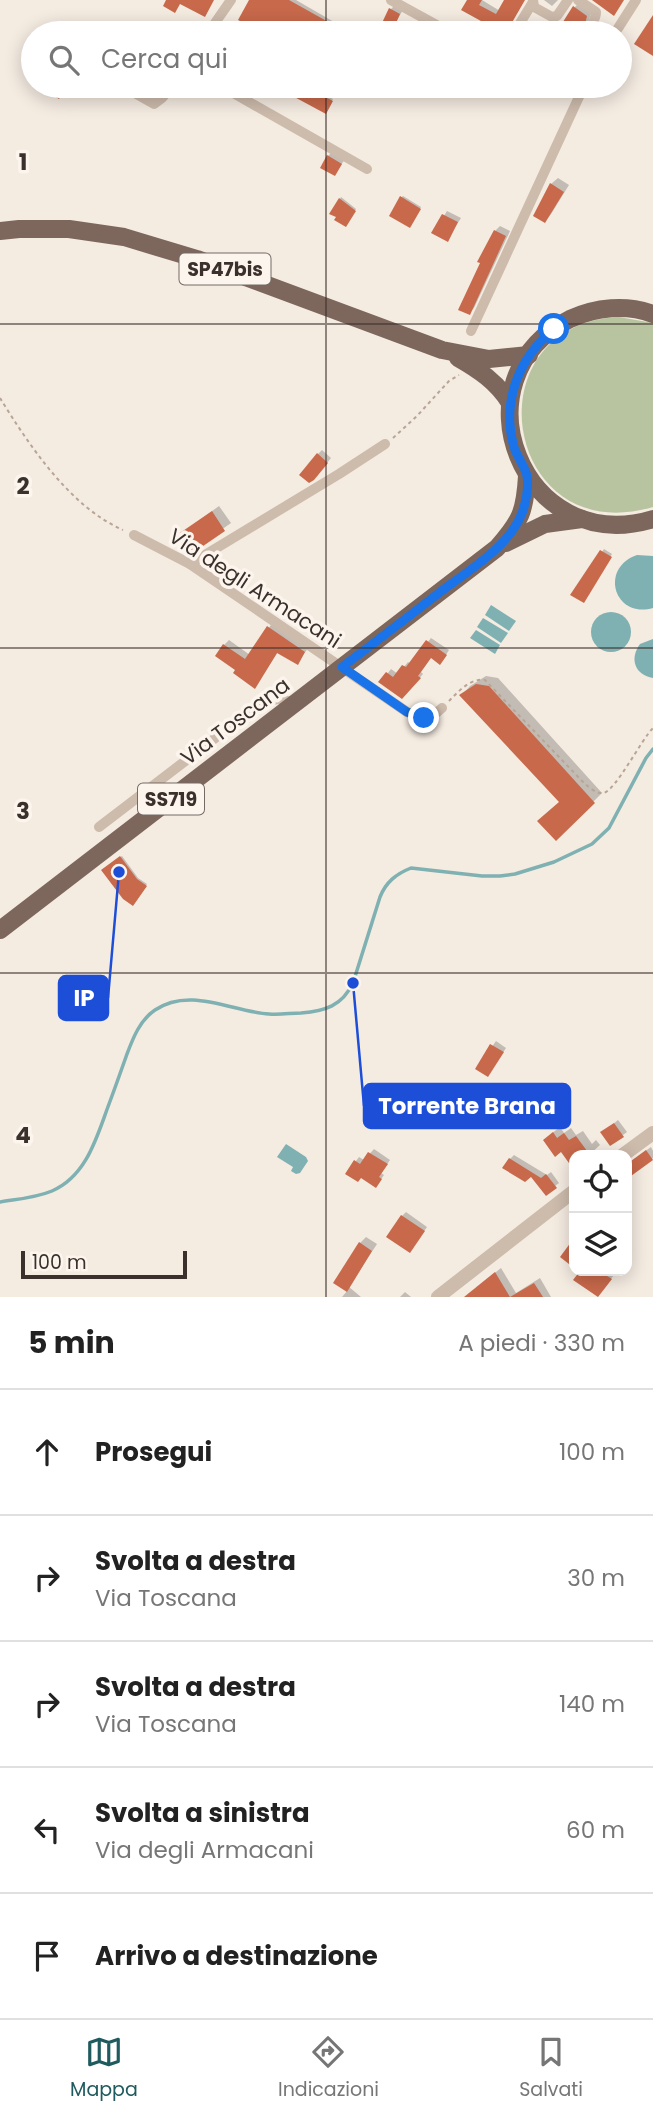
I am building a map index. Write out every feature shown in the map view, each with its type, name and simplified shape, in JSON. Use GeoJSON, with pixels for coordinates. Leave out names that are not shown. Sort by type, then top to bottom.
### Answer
{"type":"FeatureCollection","features":[{"type":"Feature","properties":{"kind":"main road","name":"SP47bis"},"geometry":{"type":"LineString","coordinates":[[0,231],[69,229],[134,240],[197,259],[442,350],[489,359],[529,355]]}},
{"type":"Feature","properties":{"kind":"main road","name":"SS719"},"geometry":{"type":"LineString","coordinates":[[653,314],[624,308],[599,309],[587,312],[554,329],[529,355],[517,378],[510,403],[514,449],[527,476],[551,502],[582,519],[618,525],[653,519]]}},
{"type":"Feature","properties":{"kind":"main road","name":"SP47bis"},"geometry":{"type":"LineString","coordinates":[[442,350],[491,379],[510,403]]}},
{"type":"Feature","properties":{"kind":"main road","name":"Via Toscana"},"geometry":{"type":"LineString","coordinates":[[497,548],[515,527],[523,511],[527,476]]}},
{"type":"Feature","properties":{"kind":"main road","name":"Via Toscana"},"geometry":{"type":"LineString","coordinates":[[0,930],[497,548],[545,524],[582,519]]}},
{"type":"Feature","properties":{"kind":"street"},"geometry":{"type":"LineString","coordinates":[[216,21],[231,0]]}},
{"type":"Feature","properties":{"kind":"street"},"geometry":{"type":"LineString","coordinates":[[391,0],[429,21]]}},
{"type":"Feature","properties":{"kind":"street"},"geometry":{"type":"LineString","coordinates":[[533,1],[534,7],[552,17],[556,16],[568,0]]}},
{"type":"Feature","properties":{"kind":"street"},"geometry":{"type":"LineString","coordinates":[[578,0],[596,12],[594,21]]}},
{"type":"Feature","properties":{"kind":"street"},"geometry":{"type":"LineString","coordinates":[[623,21],[636,0]]}},
{"type":"Feature","properties":{"kind":"street"},"geometry":{"type":"LineString","coordinates":[[521,21],[533,1]]}},
{"type":"Feature","properties":{"kind":"street"},"geometry":{"type":"LineString","coordinates":[[143,98],[154,104],[162,98]]}},
{"type":"Feature","properties":{"kind":"street"},"geometry":{"type":"LineString","coordinates":[[241,98],[366,169]]}},
{"type":"Feature","properties":{"kind":"street"},"geometry":{"type":"LineString","coordinates":[[471,331],[578,98]]}},
{"type":"Feature","properties":{"kind":"street"},"geometry":{"type":"LineString","coordinates":[[190,564],[386,444]]}},
{"type":"Feature","properties":{"kind":"street","name":"Via degli Armacani"},"geometry":{"type":"LineString","coordinates":[[134,535],[190,564],[407,712],[430,717],[442,708]]}},
{"type":"Feature","properties":{"kind":"street"},"geometry":{"type":"LineString","coordinates":[[99,827],[256,706],[271,699],[297,703]]}},
{"type":"Feature","properties":{"kind":"street"},"geometry":{"type":"LineString","coordinates":[[630,1150],[653,1133]]}},
{"type":"Feature","properties":{"kind":"street"},"geometry":{"type":"LineString","coordinates":[[448,1294],[569,1195]]}},
{"type":"Feature","properties":{"kind":"path"},"geometry":{"type":"LineString","coordinates":[[386,444],[417,416],[452,378],[462,376]]}},
{"type":"Feature","properties":{"kind":"path"},"geometry":{"type":"LineString","coordinates":[[0,398],[27,442],[78,501],[109,524],[134,535]]}},
{"type":"Feature","properties":{"kind":"path"},"geometry":{"type":"LineString","coordinates":[[442,708],[471,682],[479,679],[491,683],[584,783],[603,793],[614,786],[643,739],[653,728]]}},
{"type":"Feature","properties":{"kind":"green space"},"geometry":{"type":"Polygon","coordinates":[[[619,317],[653,323],[653,507],[602,512],[563,497],[537,468],[523,431],[524,392],[540,356],[571,329],[619,317]]]}},
{"type":"Feature","properties":{"kind":"water"},"geometry":{"type":"Polygon","coordinates":[[[637,555],[653,556],[653,608],[629,606],[616,590],[618,570],[625,561],[637,555]]]}},
{"type":"Feature","properties":{"kind":"water"},"geometry":{"type":"Polygon","coordinates":[[[491,605],[516,621],[509,631],[485,615],[491,605]]]}},
{"type":"Feature","properties":{"kind":"water"},"geometry":{"type":"Polygon","coordinates":[[[611,612],[625,618],[631,632],[625,646],[611,652],[597,646],[591,632],[597,618],[611,612]]]}},
{"type":"Feature","properties":{"kind":"water"},"geometry":{"type":"Polygon","coordinates":[[[483,618],[508,633],[501,643],[477,627],[483,618]]]}},
{"type":"Feature","properties":{"kind":"water"},"geometry":{"type":"Polygon","coordinates":[[[476,630],[500,645],[495,654],[470,638],[476,630]]]}},
{"type":"Feature","properties":{"kind":"water"},"geometry":{"type":"Polygon","coordinates":[[[653,639],[653,678],[638,670],[635,655],[640,644],[653,639]]]}},
{"type":"Feature","properties":{"kind":"water"},"geometry":{"type":"Polygon","coordinates":[[[286,1144],[308,1161],[300,1173],[291,1171],[293,1167],[277,1157],[286,1144]]]}},
{"type":"Feature","properties":{"kind":"building"},"geometry":{"type":"Polygon","coordinates":[[[166,0],[214,0],[205,17],[180,4],[175,13],[163,6],[166,0]]]}},
{"type":"Feature","properties":{"kind":"building"},"geometry":{"type":"Polygon","coordinates":[[[249,0],[289,0],[327,21],[240,21],[249,0]]]}},
{"type":"Feature","properties":{"kind":"building"},"geometry":{"type":"Polygon","coordinates":[[[467,0],[482,0],[479,5],[496,14],[504,0],[525,0],[513,21],[481,21],[461,10],[467,0]]]}},
{"type":"Feature","properties":{"kind":"building"},"geometry":{"type":"Polygon","coordinates":[[[592,0],[624,0],[614,16],[592,0]]]}},
{"type":"Feature","properties":{"kind":"building"},"geometry":{"type":"Polygon","coordinates":[[[573,6],[587,16],[586,21],[564,21],[573,6]]]}},
{"type":"Feature","properties":{"kind":"building"},"geometry":{"type":"Polygon","coordinates":[[[389,8],[400,14],[397,21],[383,21],[389,8]]]}},
{"type":"Feature","properties":{"kind":"building"},"geometry":{"type":"Polygon","coordinates":[[[653,15],[653,56],[634,44],[653,15]]]}},
{"type":"Feature","properties":{"kind":"building"},"geometry":{"type":"Polygon","coordinates":[[[296,98],[327,98],[333,101],[326,114],[296,98]]]}},
{"type":"Feature","properties":{"kind":"building"},"geometry":{"type":"Polygon","coordinates":[[[327,155],[342,164],[335,176],[320,168],[327,155]]]}},
{"type":"Feature","properties":{"kind":"building"},"geometry":{"type":"Polygon","coordinates":[[[550,183],[564,192],[545,223],[533,216],[550,183]]]}},
{"type":"Feature","properties":{"kind":"building"},"geometry":{"type":"Polygon","coordinates":[[[400,196],[421,209],[410,228],[389,216],[400,196]]]}},
{"type":"Feature","properties":{"kind":"building"},"geometry":{"type":"Polygon","coordinates":[[[339,198],[356,211],[346,227],[329,214],[339,198]]]}},
{"type":"Feature","properties":{"kind":"building"},"geometry":{"type":"Polygon","coordinates":[[[442,214],[458,222],[448,242],[431,233],[442,214]]]}},
{"type":"Feature","properties":{"kind":"building"},"geometry":{"type":"Polygon","coordinates":[[[494,230],[506,236],[470,315],[458,310],[480,263],[477,262],[494,230]]]}},
{"type":"Feature","properties":{"kind":"building"},"geometry":{"type":"Polygon","coordinates":[[[317,453],[328,463],[309,483],[299,475],[317,453]]]}},
{"type":"Feature","properties":{"kind":"building"},"geometry":{"type":"Polygon","coordinates":[[[212,511],[225,531],[190,555],[177,535],[212,511]]]}},
{"type":"Feature","properties":{"kind":"building"},"geometry":{"type":"Polygon","coordinates":[[[600,550],[612,557],[584,603],[570,595],[600,550]]]}},
{"type":"Feature","properties":{"kind":"building"},"geometry":{"type":"Polygon","coordinates":[[[267,626],[305,652],[298,665],[277,653],[255,689],[215,656],[223,644],[245,659],[267,626]]]}},
{"type":"Feature","properties":{"kind":"building"},"geometry":{"type":"Polygon","coordinates":[[[426,640],[447,655],[440,665],[431,658],[418,676],[421,678],[402,699],[378,682],[386,672],[393,677],[402,665],[406,667],[426,640]]]}},
{"type":"Feature","properties":{"kind":"building"},"geometry":{"type":"Polygon","coordinates":[[[476,684],[489,686],[595,803],[556,841],[537,821],[559,802],[459,695],[476,684]]]}},
{"type":"Feature","properties":{"kind":"building"},"geometry":{"type":"Polygon","coordinates":[[[120,856],[137,879],[147,886],[133,906],[123,899],[101,870],[120,856]]]}},
{"type":"Feature","properties":{"kind":"building"},"geometry":{"type":"Polygon","coordinates":[[[490,1044],[504,1052],[488,1077],[475,1069],[490,1044]]]}},
{"type":"Feature","properties":{"kind":"building"},"geometry":{"type":"Polygon","coordinates":[[[614,1123],[624,1137],[610,1146],[600,1132],[614,1123]]]}},
{"type":"Feature","properties":{"kind":"building"},"geometry":{"type":"Polygon","coordinates":[[[553,1132],[557,1138],[564,1133],[569,1140],[576,1136],[586,1150],[569,1150],[569,1163],[561,1152],[555,1157],[543,1140],[553,1132]]]}},
{"type":"Feature","properties":{"kind":"building"},"geometry":{"type":"Polygon","coordinates":[[[646,1150],[653,1160],[632,1175],[632,1160],[646,1150]]]}},
{"type":"Feature","properties":{"kind":"building"},"geometry":{"type":"Polygon","coordinates":[[[368,1152],[388,1164],[379,1177],[382,1179],[376,1188],[361,1178],[358,1182],[345,1174],[354,1160],[360,1164],[368,1152]]]}},
{"type":"Feature","properties":{"kind":"building"},"geometry":{"type":"Polygon","coordinates":[[[509,1158],[541,1178],[546,1174],[557,1188],[546,1196],[531,1177],[525,1182],[502,1168],[509,1158]]]}},
{"type":"Feature","properties":{"kind":"building"},"geometry":{"type":"Polygon","coordinates":[[[401,1215],[425,1231],[410,1253],[386,1237],[401,1215]]]}},
{"type":"Feature","properties":{"kind":"building"},"geometry":{"type":"Polygon","coordinates":[[[359,1242],[372,1251],[347,1292],[333,1283],[359,1242]]]}},
{"type":"Feature","properties":{"kind":"building"},"geometry":{"type":"Polygon","coordinates":[[[569,1245],[569,1264],[560,1257],[569,1245]]]}},
{"type":"Feature","properties":{"kind":"building"},"geometry":{"type":"Polygon","coordinates":[[[495,1272],[510,1297],[464,1297],[495,1272]]]}},
{"type":"Feature","properties":{"kind":"building"},"geometry":{"type":"Polygon","coordinates":[[[576,1276],[607,1276],[612,1279],[598,1297],[573,1280],[576,1276]]]}},
{"type":"Feature","properties":{"kind":"building"},"geometry":{"type":"Polygon","coordinates":[[[534,1283],[543,1297],[510,1297],[534,1283]]]}},
{"type":"Feature","properties":{"kind":"waterway"},"geometry":{"type":"LineString","coordinates":[[0,1202],[52,1191],[74,1176],[95,1142],[135,1036],[141,1024],[155,1010],[168,1003],[183,1000],[212,1002],[273,1014],[310,1012],[332,1006],[344,997],[353,983],[380,897],[388,883],[396,876],[411,868],[482,876],[515,874],[554,862],[592,844],[609,828],[653,749]]}},
{"type":"Feature","properties":{"kind":"place","name":"IP"},"geometry":{"type":"Point","coordinates":[119,872]}},
{"type":"Feature","properties":{"kind":"place","name":"Torrente Brana"},"geometry":{"type":"Point","coordinates":[353,983]}},
{"type":"Feature","properties":{"kind":"route"},"geometry":{"type":"LineString","coordinates":[[424,718],[407,712],[342,667],[497,548],[519,520],[525,503],[527,476],[514,449],[510,403],[522,366],[536,345],[554,329]]}}]}
